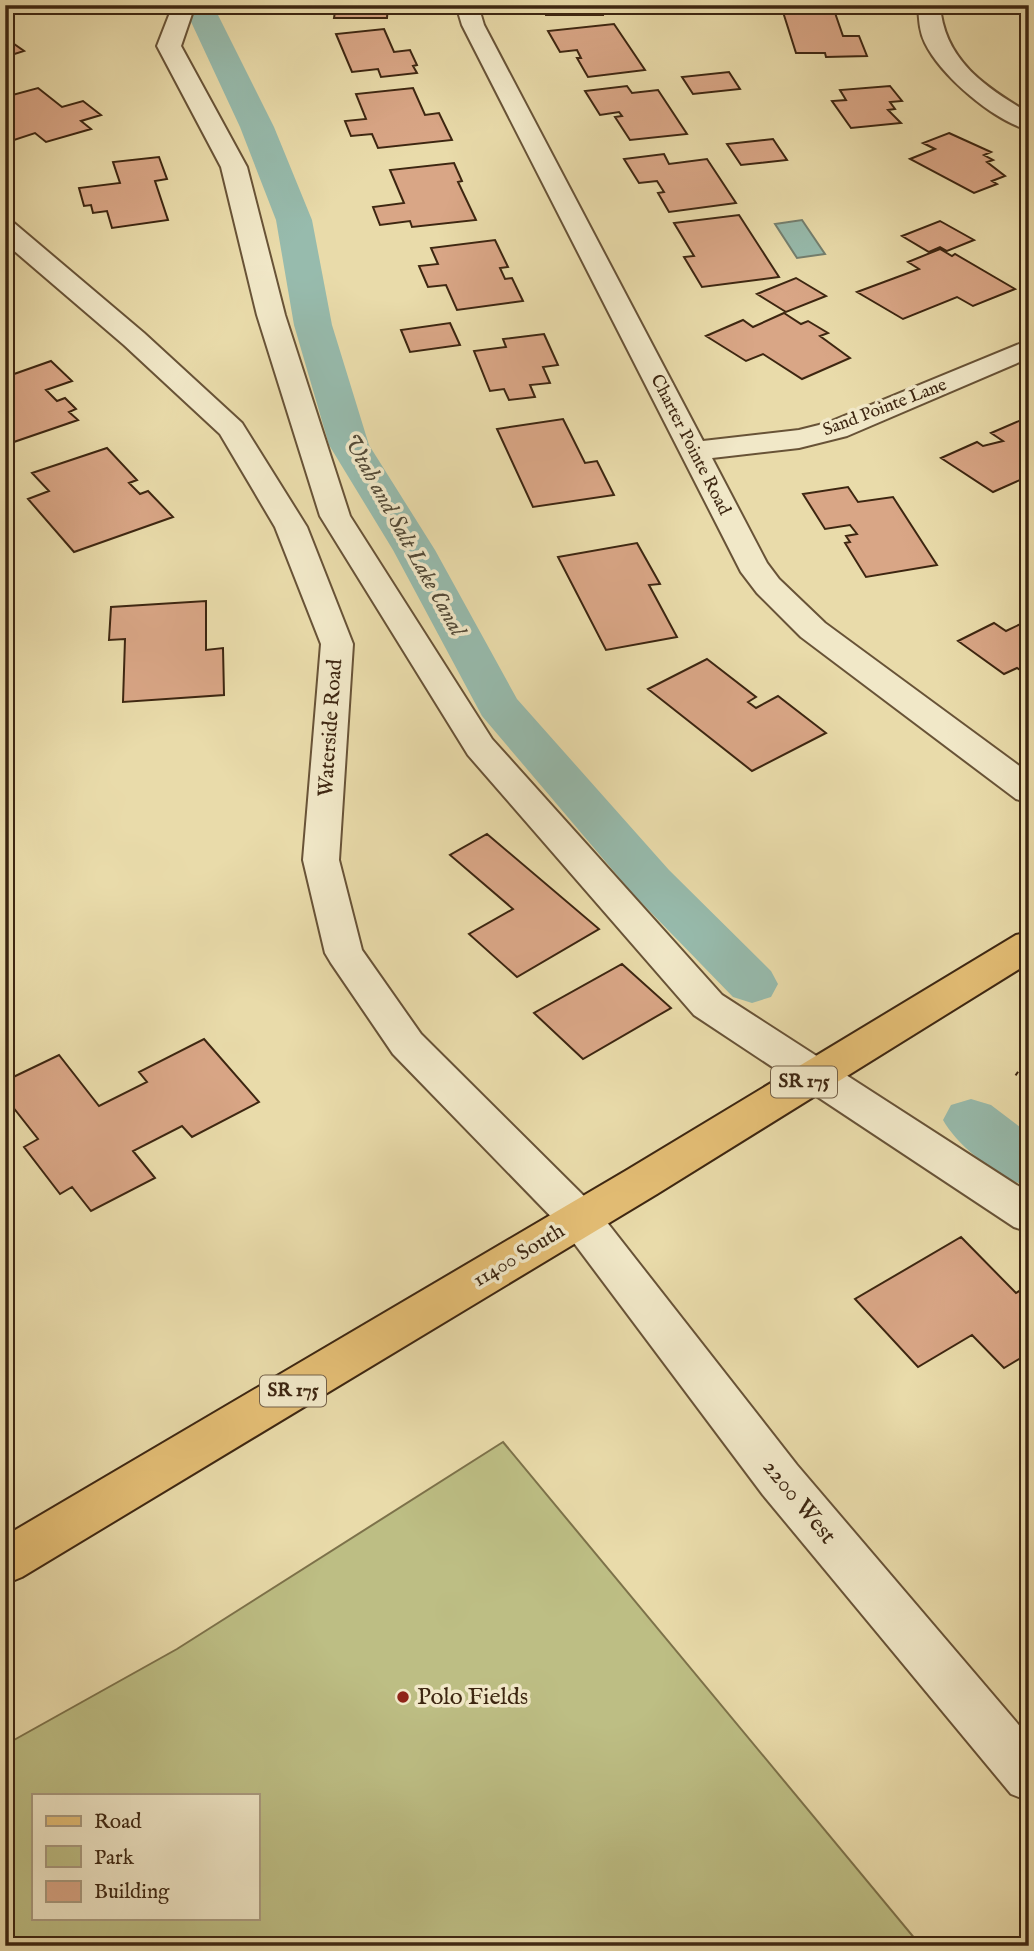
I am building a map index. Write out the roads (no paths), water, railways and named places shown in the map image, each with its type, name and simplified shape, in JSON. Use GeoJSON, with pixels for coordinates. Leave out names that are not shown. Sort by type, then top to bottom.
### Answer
{"type":"FeatureCollection","features":[{"type":"Feature","properties":{"kind":"main road","name":"11400 South"},"geometry":{"type":"LineString","coordinates":[[5,1562],[580,1219],[1029,945]]}},
{"type":"Feature","properties":{"kind":"street"},"geometry":{"type":"LineString","coordinates":[[184,5],[169,46],[234,167],[271,315],[335,516],[480,747],[708,1006],[1029,1215]]}},
{"type":"Feature","properties":{"kind":"street","name":"Charter Pointe Road"},"geometry":{"type":"LineString","coordinates":[[467,5],[473,25],[752,565],[789,608],[813,629],[1029,791]]}},
{"type":"Feature","properties":{"kind":"street"},"geometry":{"type":"LineString","coordinates":[[929,5],[930,24],[936,39],[957,70],[988,98],[1029,123]]}},
{"type":"Feature","properties":{"kind":"street","name":"Waterside Road"},"geometry":{"type":"LineString","coordinates":[[5,229],[134,339],[232,429],[291,527],[337,644],[321,860],[344,953],[407,1044],[580,1219]]}},
{"type":"Feature","properties":{"kind":"street","name":"Sand Pointe Lane"},"geometry":{"type":"LineString","coordinates":[[693,451],[799,439],[837,430],[1029,348]]}},
{"type":"Feature","properties":{"kind":"street","name":"2200 West"},"geometry":{"type":"LineString","coordinates":[[580,1219],[780,1480],[1029,1776]]}},
{"type":"Feature","properties":{"kind":"waterway","name":"Utah and Salt Lake Canal"},"geometry":{"type":"LineString","coordinates":[[203,5],[201,11],[257,127],[294,220],[313,325],[349,445],[414,550],[498,706],[651,882],[752,984]]}},
{"type":"Feature","properties":{"kind":"waterway","name":"Utah and Salt Lake Canal"},"geometry":{"type":"LineString","coordinates":[[971,1120],[1029,1165]]}},
{"type":"Feature","properties":{"kind":"place","name":"Polo Fields"},"geometry":{"type":"Point","coordinates":[403,1697]}}]}
